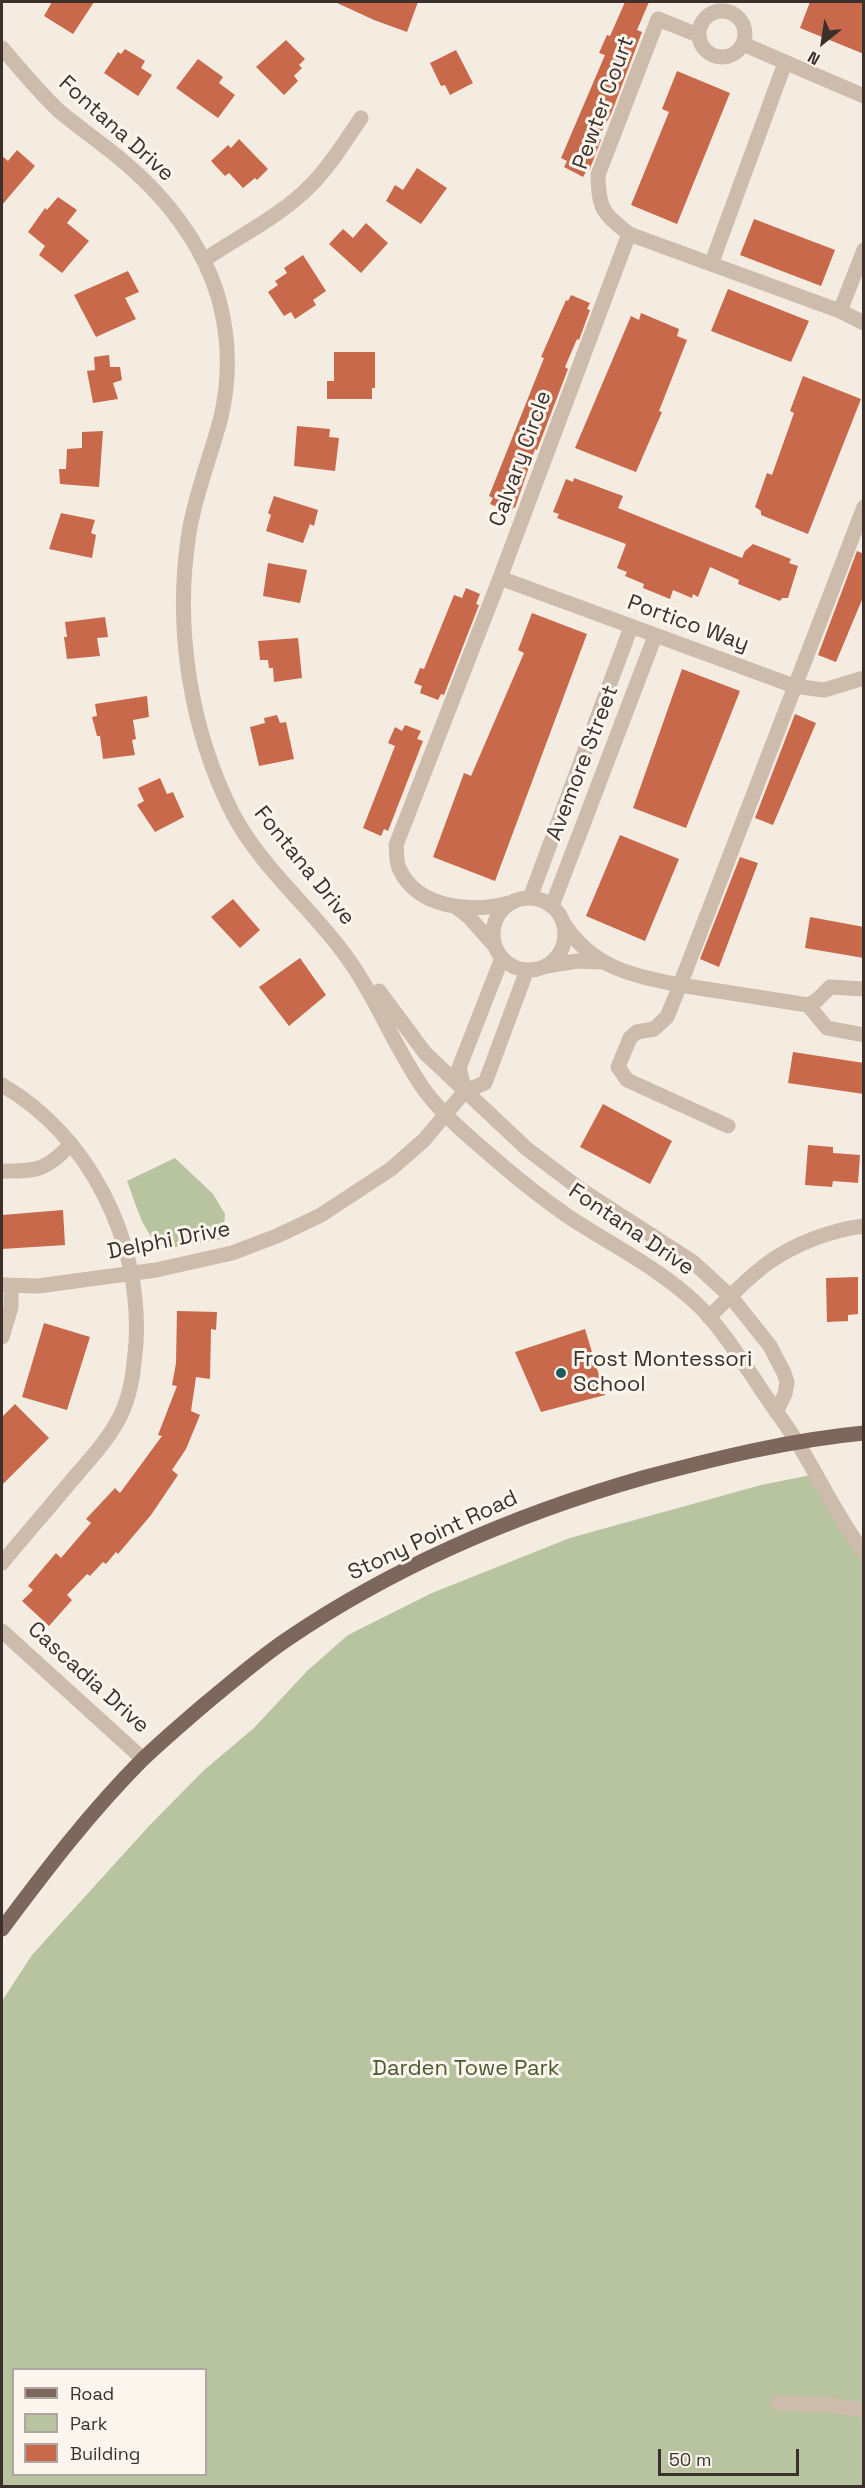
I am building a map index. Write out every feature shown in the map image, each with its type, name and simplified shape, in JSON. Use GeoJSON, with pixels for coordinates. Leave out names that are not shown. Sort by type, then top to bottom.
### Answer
{"type":"FeatureCollection","features":[{"type":"Feature","properties":{"kind":"main road","name":"Stony Point Road"},"geometry":{"type":"LineString","coordinates":[[2,1929],[77,1831],[144,1759],[242,1674],[284,1641],[358,1595],[411,1566],[470,1539],[579,1497],[697,1463],[797,1442],[864,1433]]}},
{"type":"Feature","properties":{"kind":"street"},"geometry":{"type":"LineString","coordinates":[[729,7],[742,21],[745,28],[743,44],[732,55],[717,57],[704,49],[698,34],[699,27],[708,15],[729,7]]}},
{"type":"Feature","properties":{"kind":"street","name":"Pewter Court"},"geometry":{"type":"LineString","coordinates":[[629,234],[606,216],[598,200],[598,175],[658,19],[698,34]]}},
{"type":"Feature","properties":{"kind":"street"},"geometry":{"type":"LineString","coordinates":[[743,44],[864,96]]}},
{"type":"Feature","properties":{"kind":"street","name":"Fontana Drive"},"geometry":{"type":"LineString","coordinates":[[2,48],[62,113],[126,163],[153,190],[178,219],[204,260],[214,283],[223,315],[228,350],[221,414],[189,534],[183,589],[183,626],[201,729],[219,784],[241,827],[256,850],[294,897],[343,951],[376,1001],[425,1092],[446,1114],[534,1192],[666,1278],[709,1317],[797,1442],[827,1498],[864,1554]]}},
{"type":"Feature","properties":{"kind":"street"},"geometry":{"type":"LineString","coordinates":[[712,262],[785,63]]}},
{"type":"Feature","properties":{"kind":"street"},"geometry":{"type":"LineString","coordinates":[[204,260],[276,213],[310,187],[335,157],[361,118]]}},
{"type":"Feature","properties":{"kind":"street"},"geometry":{"type":"LineString","coordinates":[[629,234],[712,262],[840,311],[864,323]]}},
{"type":"Feature","properties":{"kind":"street","name":"Calvary Circle"},"geometry":{"type":"LineString","coordinates":[[509,903],[491,908],[455,906],[418,894],[398,868],[396,845],[500,578],[629,234]]}},
{"type":"Feature","properties":{"kind":"street"},"geometry":{"type":"LineString","coordinates":[[840,311],[864,250]]}},
{"type":"Feature","properties":{"kind":"street"},"geometry":{"type":"LineString","coordinates":[[728,1126],[627,1080],[618,1067],[630,1038],[638,1032],[654,1029],[667,1017],[864,507]]}},
{"type":"Feature","properties":{"kind":"street","name":"Portico Way"},"geometry":{"type":"LineString","coordinates":[[500,578],[794,686],[824,690],[864,678]]}},
{"type":"Feature","properties":{"kind":"street","name":"Avemore Street"},"geometry":{"type":"LineString","coordinates":[[530,898],[631,627]]}},
{"type":"Feature","properties":{"kind":"street","name":"Avemore Street"},"geometry":{"type":"LineString","coordinates":[[552,906],[655,636]]}},
{"type":"Feature","properties":{"kind":"street"},"geometry":{"type":"LineString","coordinates":[[601,962],[574,939],[557,910],[536,898],[524,897],[509,903],[495,919],[492,931],[499,953],[517,969],[527,970],[577,961],[601,962],[645,978],[808,1005],[816,1001],[830,987],[864,989]]}},
{"type":"Feature","properties":{"kind":"street","name":"Calvary Circle"},"geometry":{"type":"LineString","coordinates":[[455,906],[484,932],[499,953]]}},
{"type":"Feature","properties":{"kind":"street"},"geometry":{"type":"LineString","coordinates":[[545,966],[560,954],[565,944],[564,924]]}},
{"type":"Feature","properties":{"kind":"street"},"geometry":{"type":"LineString","coordinates":[[343,951],[365,973],[425,1053],[527,1149],[580,1190],[693,1262],[731,1297],[770,1346],[784,1373],[787,1382],[785,1394],[776,1412]]}},
{"type":"Feature","properties":{"kind":"street"},"geometry":{"type":"LineString","coordinates":[[465,1091],[459,1068],[499,953]]}},
{"type":"Feature","properties":{"kind":"street"},"geometry":{"type":"LineString","coordinates":[[446,1114],[465,1091],[484,1083],[527,970]]}},
{"type":"Feature","properties":{"kind":"street"},"geometry":{"type":"LineString","coordinates":[[808,1005],[827,1028],[864,1035]]}},
{"type":"Feature","properties":{"kind":"street"},"geometry":{"type":"LineString","coordinates":[[2,1085],[21,1096],[50,1121],[71,1144],[101,1188],[118,1224],[130,1273],[137,1324],[132,1379],[123,1411],[102,1444],[2,1563]]}},
{"type":"Feature","properties":{"kind":"street","name":"Delphi Drive"},"geometry":{"type":"LineString","coordinates":[[6,1286],[38,1286],[182,1266],[222,1256],[300,1226],[343,1201],[395,1165],[424,1140],[446,1114]]}},
{"type":"Feature","properties":{"kind":"street"},"geometry":{"type":"LineString","coordinates":[[2,1171],[26,1172],[46,1166],[56,1160],[71,1144]]}},
{"type":"Feature","properties":{"kind":"street"},"geometry":{"type":"LineString","coordinates":[[709,1317],[768,1263],[793,1249],[827,1235],[864,1226]]}},
{"type":"Feature","properties":{"kind":"street"},"geometry":{"type":"LineString","coordinates":[[2,1337],[11,1307],[6,1286]]}},
{"type":"Feature","properties":{"kind":"street","name":"Cascadia Drive"},"geometry":{"type":"LineString","coordinates":[[2,1631],[144,1759]]}},
{"type":"Feature","properties":{"kind":"street"},"geometry":{"type":"LineString","coordinates":[[778,2403],[830,2405],[864,2410]]}},
{"type":"Feature","properties":{"kind":"green space"},"geometry":{"type":"Polygon","coordinates":[[[175,1158],[213,1194],[225,1214],[223,1239],[170,1248],[161,1245],[147,1231],[127,1181],[175,1158]]]}},
{"type":"Feature","properties":{"kind":"green space","name":"Darden Towe Park"},"geometry":{"type":"Polygon","coordinates":[[[816,1474],[864,1545],[863,2486],[2,2486],[2,2001],[32,1955],[149,1826],[203,1771],[254,1728],[307,1671],[348,1635],[432,1593],[570,1538],[761,1485],[816,1474]]]}},
{"type":"Feature","properties":{"kind":"building"},"geometry":{"type":"Polygon","coordinates":[[[52,2],[94,2],[73,34],[44,16],[52,2]]]}},
{"type":"Feature","properties":{"kind":"building"},"geometry":{"type":"Polygon","coordinates":[[[335,2],[418,2],[407,32],[335,2]]]}},
{"type":"Feature","properties":{"kind":"building"},"geometry":{"type":"Polygon","coordinates":[[[625,2],[649,2],[637,30],[642,32],[611,114],[598,138],[601,140],[589,171],[587,170],[583,177],[564,167],[567,161],[561,158],[605,55],[599,53],[607,35],[610,36],[625,2]]]}},
{"type":"Feature","properties":{"kind":"building"},"geometry":{"type":"Polygon","coordinates":[[[810,2],[864,2],[864,54],[800,28],[810,2]]]}},
{"type":"Feature","properties":{"kind":"building"},"geometry":{"type":"Polygon","coordinates":[[[286,40],[305,59],[299,65],[302,68],[294,76],[298,81],[284,95],[256,67],[286,40]]]}},
{"type":"Feature","properties":{"kind":"building"},"geometry":{"type":"Polygon","coordinates":[[[125,49],[145,61],[141,68],[152,75],[138,96],[104,73],[118,52],[121,54],[125,49]]]}},
{"type":"Feature","properties":{"kind":"building"},"geometry":{"type":"Polygon","coordinates":[[[456,50],[473,83],[450,95],[445,85],[441,86],[430,63],[456,50]]]}},
{"type":"Feature","properties":{"kind":"building"},"geometry":{"type":"Polygon","coordinates":[[[198,59],[223,77],[219,83],[235,95],[218,118],[176,88],[198,59]]]}},
{"type":"Feature","properties":{"kind":"building"},"geometry":{"type":"Polygon","coordinates":[[[677,71],[730,93],[677,224],[631,205],[669,112],[662,109],[677,71]]]}},
{"type":"Feature","properties":{"kind":"building"},"geometry":{"type":"Polygon","coordinates":[[[239,139],[268,169],[257,180],[255,178],[243,188],[229,173],[225,176],[211,161],[228,145],[231,148],[239,139]]]}},
{"type":"Feature","properties":{"kind":"building"},"geometry":{"type":"Polygon","coordinates":[[[17,150],[35,166],[2,205],[2,156],[8,161],[17,150]]]}},
{"type":"Feature","properties":{"kind":"building"},"geometry":{"type":"Polygon","coordinates":[[[417,168],[447,188],[421,224],[386,201],[395,185],[403,190],[417,168]]]}},
{"type":"Feature","properties":{"kind":"building"},"geometry":{"type":"Polygon","coordinates":[[[58,197],[77,210],[67,223],[89,241],[62,273],[39,255],[45,246],[28,232],[45,208],[47,210],[58,197]]]}},
{"type":"Feature","properties":{"kind":"building"},"geometry":{"type":"Polygon","coordinates":[[[754,219],[835,250],[821,286],[740,255],[754,219]]]}},
{"type":"Feature","properties":{"kind":"building"},"geometry":{"type":"Polygon","coordinates":[[[366,223],[388,243],[361,273],[329,244],[343,229],[353,238],[366,223]]]}},
{"type":"Feature","properties":{"kind":"building"},"geometry":{"type":"Polygon","coordinates":[[[303,255],[326,291],[313,300],[316,305],[295,319],[291,312],[284,316],[268,292],[278,285],[275,281],[287,273],[284,268],[303,255]]]}},
{"type":"Feature","properties":{"kind":"building"},"geometry":{"type":"Polygon","coordinates":[[[128,271],[139,292],[125,298],[136,319],[96,337],[74,295],[128,271]]]}},
{"type":"Feature","properties":{"kind":"building"},"geometry":{"type":"Polygon","coordinates":[[[728,289],[809,321],[791,362],[711,331],[728,289]]]}},
{"type":"Feature","properties":{"kind":"building"},"geometry":{"type":"Polygon","coordinates":[[[571,295],[590,303],[587,309],[590,310],[579,340],[577,339],[565,367],[568,369],[537,450],[535,449],[515,508],[513,507],[511,513],[490,504],[493,498],[489,496],[544,358],[541,357],[566,300],[568,301],[571,295]]]}},
{"type":"Feature","properties":{"kind":"building"},"geometry":{"type":"Polygon","coordinates":[[[641,313],[679,329],[677,336],[687,340],[659,411],[662,412],[636,472],[575,448],[631,316],[639,320],[641,313]]]}},
{"type":"Feature","properties":{"kind":"building"},"geometry":{"type":"Polygon","coordinates":[[[334,352],[375,352],[375,388],[372,388],[372,399],[327,399],[327,381],[334,381],[334,352]]]}},
{"type":"Feature","properties":{"kind":"building"},"geometry":{"type":"Polygon","coordinates":[[[109,355],[110,367],[120,367],[122,380],[113,383],[118,399],[93,403],[87,371],[95,370],[94,357],[109,355]]]}},
{"type":"Feature","properties":{"kind":"building"},"geometry":{"type":"Polygon","coordinates":[[[803,376],[861,399],[808,534],[761,515],[761,511],[755,507],[767,473],[772,475],[794,413],[790,411],[803,376]]]}},
{"type":"Feature","properties":{"kind":"building"},"geometry":{"type":"Polygon","coordinates":[[[297,426],[330,429],[329,437],[339,438],[335,471],[294,466],[297,426]]]}},
{"type":"Feature","properties":{"kind":"building"},"geometry":{"type":"Polygon","coordinates":[[[103,431],[99,487],[60,484],[59,469],[66,469],[67,449],[82,448],[82,432],[103,431]]]}},
{"type":"Feature","properties":{"kind":"building"},"geometry":{"type":"Polygon","coordinates":[[[574,478],[623,496],[618,508],[742,558],[745,551],[753,544],[791,559],[789,563],[798,566],[788,598],[782,598],[780,601],[738,584],[739,580],[710,567],[698,597],[693,594],[692,598],[673,590],[670,599],[643,588],[644,584],[625,576],[627,572],[617,568],[626,544],[557,518],[559,514],[553,512],[566,479],[573,482],[574,478]]]}},
{"type":"Feature","properties":{"kind":"building"},"geometry":{"type":"Polygon","coordinates":[[[274,496],[318,510],[314,526],[310,524],[303,543],[266,531],[271,515],[268,513],[274,496]]]}},
{"type":"Feature","properties":{"kind":"building"},"geometry":{"type":"Polygon","coordinates":[[[61,513],[95,520],[91,533],[96,535],[92,558],[49,549],[61,513]]]}},
{"type":"Feature","properties":{"kind":"building"},"geometry":{"type":"Polygon","coordinates":[[[857,551],[864,554],[864,595],[836,662],[818,655],[857,551]]]}},
{"type":"Feature","properties":{"kind":"building"},"geometry":{"type":"Polygon","coordinates":[[[268,563],[307,570],[300,603],[263,596],[268,563]]]}},
{"type":"Feature","properties":{"kind":"building"},"geometry":{"type":"Polygon","coordinates":[[[466,588],[480,594],[476,604],[479,605],[444,695],[441,694],[438,700],[420,693],[422,686],[414,683],[420,668],[424,669],[454,595],[462,598],[466,588]]]}},
{"type":"Feature","properties":{"kind":"building"},"geometry":{"type":"Polygon","coordinates":[[[532,613],[587,634],[495,881],[433,857],[464,773],[471,776],[524,653],[518,650],[532,613]]]}},
{"type":"Feature","properties":{"kind":"building"},"geometry":{"type":"Polygon","coordinates":[[[105,617],[108,637],[97,638],[100,656],[67,659],[64,637],[67,637],[65,622],[105,617]]]}},
{"type":"Feature","properties":{"kind":"building"},"geometry":{"type":"Polygon","coordinates":[[[298,638],[302,678],[274,682],[273,668],[269,668],[268,660],[260,660],[258,641],[298,638]]]}},
{"type":"Feature","properties":{"kind":"building"},"geometry":{"type":"Polygon","coordinates":[[[682,669],[740,691],[686,828],[633,808],[682,669]]]}},
{"type":"Feature","properties":{"kind":"building"},"geometry":{"type":"Polygon","coordinates":[[[147,696],[149,717],[133,720],[136,739],[132,740],[135,755],[103,759],[100,736],[97,736],[92,717],[97,716],[95,704],[147,696]]]}},
{"type":"Feature","properties":{"kind":"building"},"geometry":{"type":"Polygon","coordinates":[[[795,714],[816,723],[773,825],[755,818],[795,714]]]}},
{"type":"Feature","properties":{"kind":"building"},"geometry":{"type":"Polygon","coordinates":[[[277,715],[280,723],[286,722],[294,759],[259,766],[250,727],[265,723],[264,718],[277,715]]]}},
{"type":"Feature","properties":{"kind":"building"},"geometry":{"type":"Polygon","coordinates":[[[405,725],[421,731],[417,739],[423,741],[388,831],[384,829],[381,836],[363,828],[395,746],[388,743],[395,727],[402,731],[405,725]]]}},
{"type":"Feature","properties":{"kind":"building"},"geometry":{"type":"Polygon","coordinates":[[[160,778],[167,794],[173,792],[184,817],[155,832],[137,805],[144,801],[138,788],[160,778]]]}},
{"type":"Feature","properties":{"kind":"building"},"geometry":{"type":"Polygon","coordinates":[[[620,835],[679,859],[645,941],[586,916],[620,835]]]}},
{"type":"Feature","properties":{"kind":"building"},"geometry":{"type":"Polygon","coordinates":[[[740,857],[758,863],[719,967],[700,959],[740,857]]]}},
{"type":"Feature","properties":{"kind":"building"},"geometry":{"type":"Polygon","coordinates":[[[233,899],[260,930],[240,948],[211,917],[233,899]]]}},
{"type":"Feature","properties":{"kind":"building"},"geometry":{"type":"Polygon","coordinates":[[[810,917],[864,927],[864,958],[805,948],[810,917]]]}},
{"type":"Feature","properties":{"kind":"building"},"geometry":{"type":"Polygon","coordinates":[[[300,958],[326,995],[289,1026],[259,987],[300,958]]]}},
{"type":"Feature","properties":{"kind":"building"},"geometry":{"type":"Polygon","coordinates":[[[793,1052],[864,1063],[864,1094],[788,1083],[793,1052]]]}},
{"type":"Feature","properties":{"kind":"building"},"geometry":{"type":"Polygon","coordinates":[[[603,1104],[672,1141],[650,1184],[580,1147],[603,1104]]]}},
{"type":"Feature","properties":{"kind":"building"},"geometry":{"type":"Polygon","coordinates":[[[808,1145],[833,1147],[833,1153],[860,1155],[858,1183],[833,1181],[832,1187],[805,1185],[808,1145]]]}},
{"type":"Feature","properties":{"kind":"building"},"geometry":{"type":"Polygon","coordinates":[[[63,1210],[65,1245],[2,1249],[2,1215],[63,1210]]]}},
{"type":"Feature","properties":{"kind":"building"},"geometry":{"type":"Polygon","coordinates":[[[858,1277],[858,1314],[848,1315],[848,1321],[827,1322],[826,1278],[858,1277]]]}},
{"type":"Feature","properties":{"kind":"building"},"geometry":{"type":"Polygon","coordinates":[[[177,1311],[217,1312],[216,1330],[211,1329],[210,1379],[196,1377],[191,1411],[200,1415],[186,1449],[172,1470],[178,1475],[151,1515],[118,1554],[116,1552],[106,1564],[103,1562],[90,1576],[87,1574],[67,1595],[72,1600],[49,1626],[22,1601],[33,1590],[28,1586],[56,1553],[61,1558],[91,1523],[86,1519],[115,1488],[120,1493],[162,1436],[158,1435],[177,1386],[172,1385],[176,1363],[177,1311]]]}},
{"type":"Feature","properties":{"kind":"building"},"geometry":{"type":"Polygon","coordinates":[[[44,1323],[90,1337],[67,1410],[22,1397],[44,1323]]]}},
{"type":"Feature","properties":{"kind":"building","name":"Frost Montessori School"},"geometry":{"type":"Polygon","coordinates":[[[585,1329],[605,1395],[541,1412],[515,1352],[585,1329]]]}},
{"type":"Feature","properties":{"kind":"building"},"geometry":{"type":"Polygon","coordinates":[[[15,1404],[49,1438],[2,1485],[2,1417],[15,1404]]]}},
{"type":"Feature","properties":{"kind":"place","name":"Frost Montessori School"},"geometry":{"type":"Point","coordinates":[561,1373]}}]}
